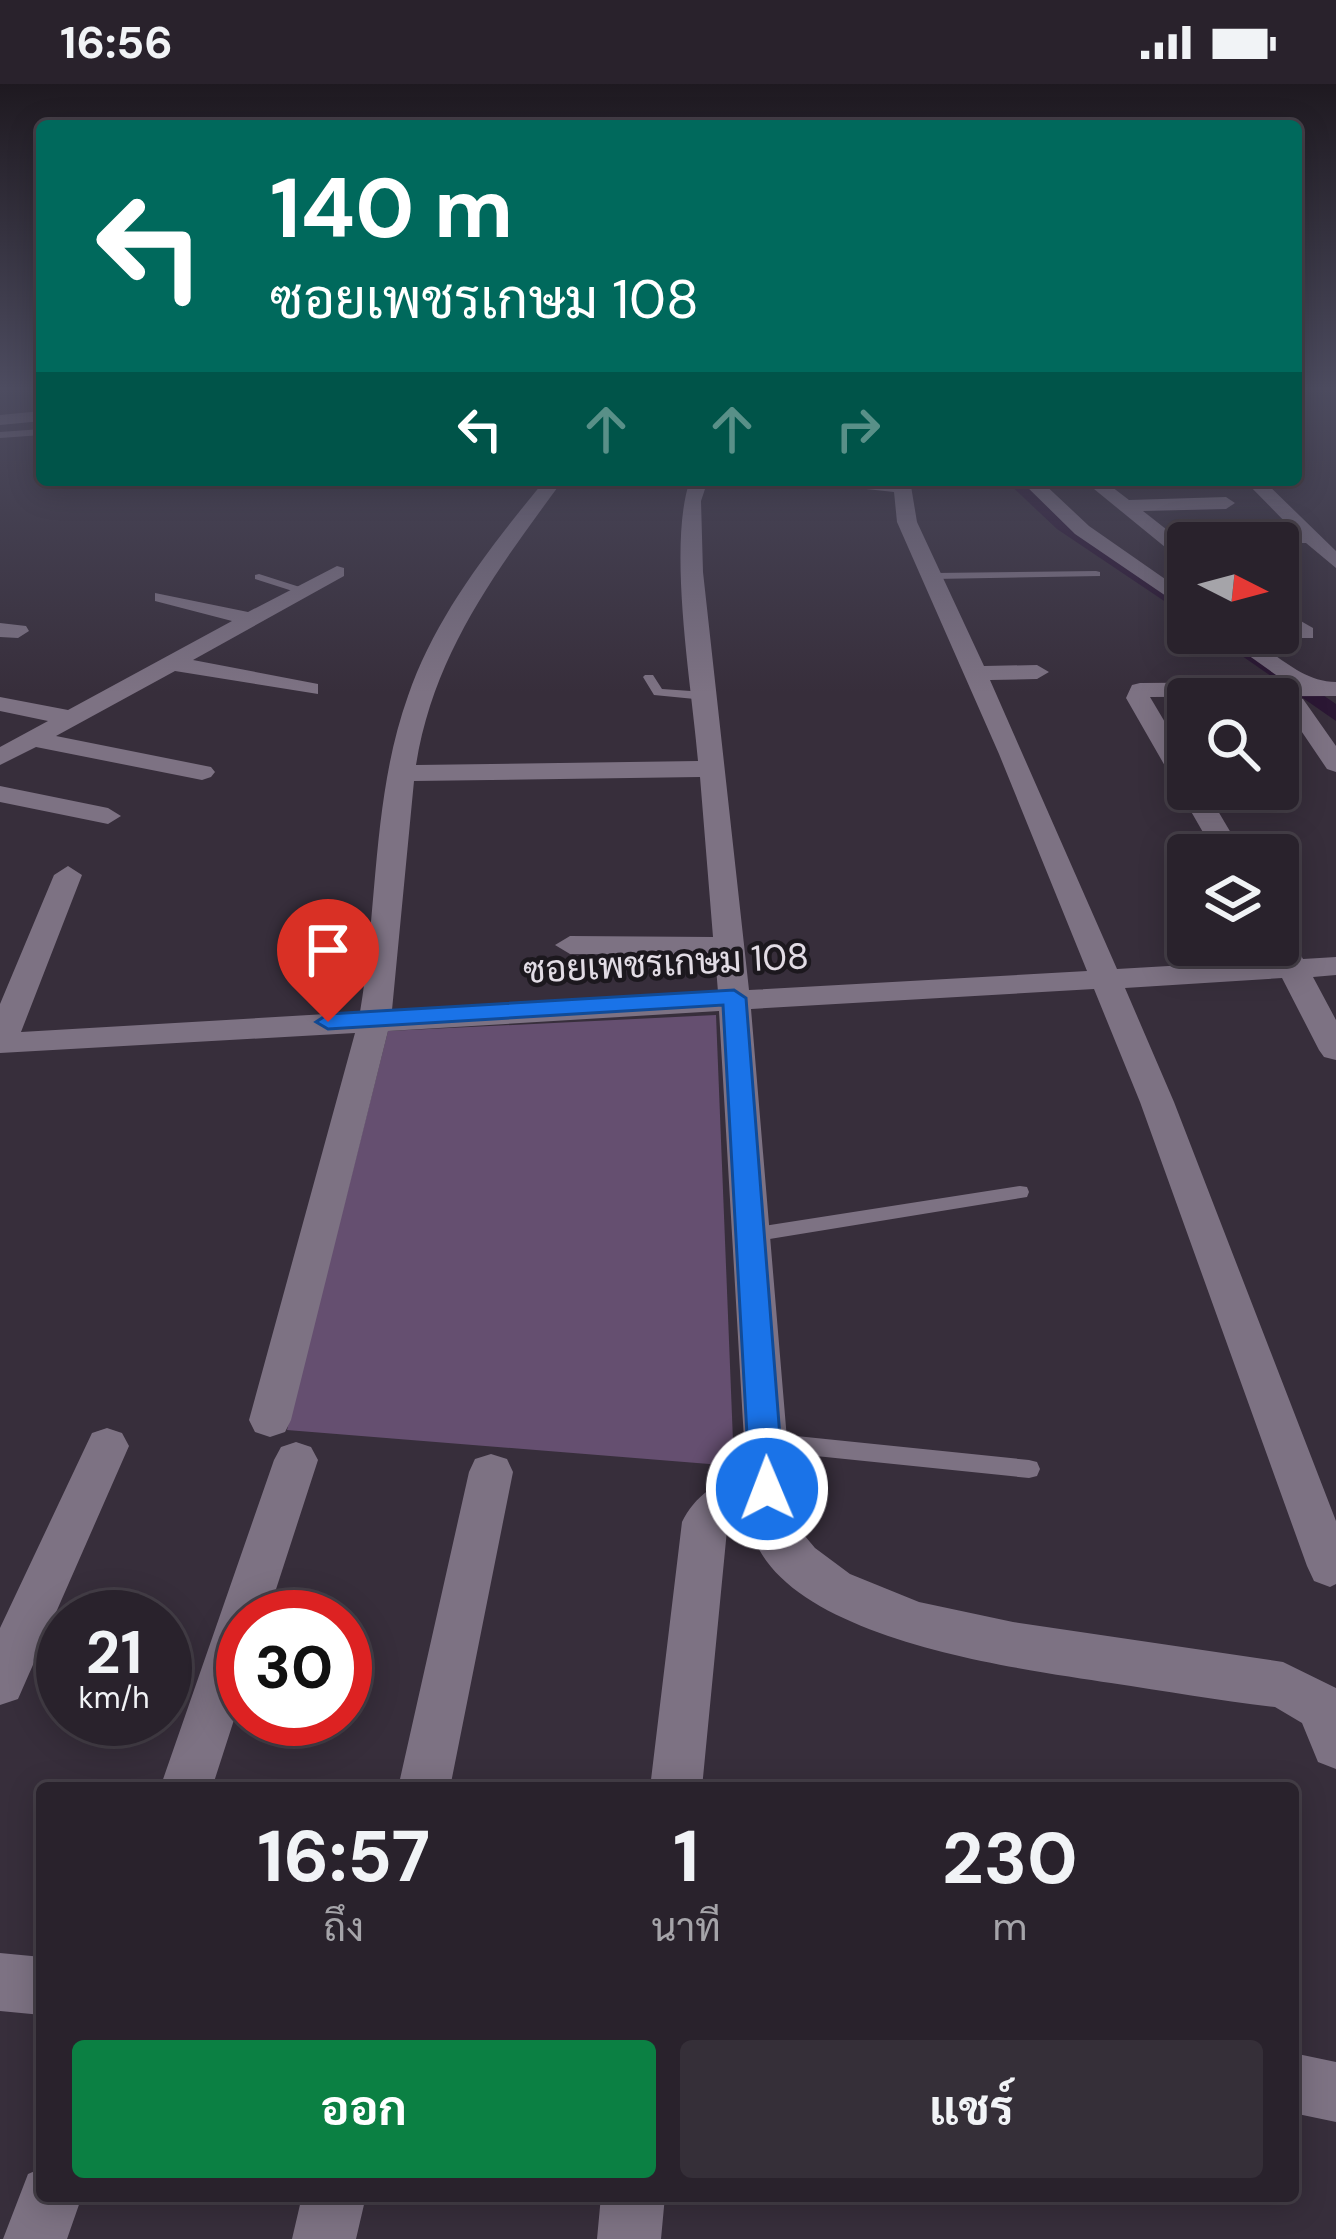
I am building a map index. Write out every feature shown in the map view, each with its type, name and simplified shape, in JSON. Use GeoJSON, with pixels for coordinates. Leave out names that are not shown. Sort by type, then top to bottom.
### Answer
{"type":"FeatureCollection","features":[{"type":"Feature","properties":{"kind":"street"},"geometry":{"type":"LineString","coordinates":[[270,1420],[375,1018],[403,773],[436,653],[513,532],[546,491]]}},
{"type":"Feature","properties":{"kind":"street"},"geometry":{"type":"LineString","coordinates":[[696,491],[692,519],[704,696],[734,998],[772,1530],[788,1556],[829,1586],[945,1633],[1282,1685],[1322,1707],[1336,1744]]}},
{"type":"Feature","properties":{"kind":"street"},"geometry":{"type":"LineString","coordinates":[[903,491],[908,522],[1107,978],[1330,1566]]}},
{"type":"Feature","properties":{"kind":"street"},"geometry":{"type":"LineString","coordinates":[[1040,491],[1082,530],[1167,590]]}},
{"type":"Feature","properties":{"kind":"street"},"geometry":{"type":"LineString","coordinates":[[1105,491],[1166,539],[1310,537]]}},
{"type":"Feature","properties":{"kind":"street"},"geometry":{"type":"LineString","coordinates":[[1264,491],[1336,562]]}},
{"type":"Feature","properties":{"kind":"street"},"geometry":{"type":"LineString","coordinates":[[1123,506],[1226,503]]}},
{"type":"Feature","properties":{"kind":"street"},"geometry":{"type":"LineString","coordinates":[[0,757],[337,572]]}},
{"type":"Feature","properties":{"kind":"street"},"geometry":{"type":"LineString","coordinates":[[162,597],[251,619]]}},
{"type":"Feature","properties":{"kind":"street"},"geometry":{"type":"LineString","coordinates":[[1299,629],[1305,633]]}},
{"type":"Feature","properties":{"kind":"street"},"geometry":{"type":"LineString","coordinates":[[1257,654],[1336,705]]}},
{"type":"Feature","properties":{"kind":"street"},"geometry":{"type":"LineString","coordinates":[[172,663],[310,688]]}},
{"type":"Feature","properties":{"kind":"street"},"geometry":{"type":"LineString","coordinates":[[976,673],[1037,672]]}},
{"type":"Feature","properties":{"kind":"street"},"geometry":{"type":"LineString","coordinates":[[142,679],[199,693]]}},
{"type":"Feature","properties":{"kind":"street"},"geometry":{"type":"LineString","coordinates":[[1167,688],[1136,693],[1167,746]]}},
{"type":"Feature","properties":{"kind":"street"},"geometry":{"type":"LineString","coordinates":[[1311,693],[1336,764]]}},
{"type":"Feature","properties":{"kind":"street"},"geometry":{"type":"LineString","coordinates":[[0,704],[71,718]]}},
{"type":"Feature","properties":{"kind":"street"},"geometry":{"type":"LineString","coordinates":[[33,739],[202,772]]}},
{"type":"Feature","properties":{"kind":"street"},"geometry":{"type":"LineString","coordinates":[[403,773],[711,770]]}},
{"type":"Feature","properties":{"kind":"street"},"geometry":{"type":"LineString","coordinates":[[0,794],[108,816]]}},
{"type":"Feature","properties":{"kind":"street"},"geometry":{"type":"LineString","coordinates":[[0,1043],[68,875]]}},
{"type":"Feature","properties":{"kind":"street"},"geometry":{"type":"LineString","coordinates":[[570,945],[729,946]]}},
{"type":"Feature","properties":{"kind":"street","name":"ซอยเพชรเกษม 108"},"geometry":{"type":"LineString","coordinates":[[1299,958],[1336,966]]}},
{"type":"Feature","properties":{"kind":"street","name":"ซอยเพชรเกษม 108"},"geometry":{"type":"LineString","coordinates":[[0,1043],[1107,978],[1200,966]]}},
{"type":"Feature","properties":{"kind":"street"},"geometry":{"type":"LineString","coordinates":[[1291,966],[1336,1050]]}},
{"type":"Feature","properties":{"kind":"street"},"geometry":{"type":"LineString","coordinates":[[0,1682],[106,1446]]}},
{"type":"Feature","properties":{"kind":"street"},"geometry":{"type":"LineString","coordinates":[[252,1590],[296,1460]]}},
{"type":"Feature","properties":{"kind":"street"},"geometry":{"type":"LineString","coordinates":[[677,1782],[705,1522],[767,1466]]}},
{"type":"Feature","properties":{"kind":"street"},"geometry":{"type":"LineString","coordinates":[[425,1782],[491,1472]]}},
{"type":"Feature","properties":{"kind":"street"},"geometry":{"type":"LineString","coordinates":[[188,1782],[216,1698]]}},
{"type":"Feature","properties":{"kind":"street"},"geometry":{"type":"LineString","coordinates":[[0,1982],[36,1985]]}},
{"type":"Feature","properties":{"kind":"street"},"geometry":{"type":"LineString","coordinates":[[1299,2084],[1336,2092]]}},
{"type":"Feature","properties":{"kind":"street"},"geometry":{"type":"LineString","coordinates":[[35,2239],[48,2202]]}},
{"type":"Feature","properties":{"kind":"street"},"geometry":{"type":"LineString","coordinates":[[324,2239],[333,2202]]}},
{"type":"Feature","properties":{"kind":"street"},"geometry":{"type":"LineString","coordinates":[[629,2239],[632,2202]]}},
{"type":"Feature","properties":{"kind":"lane"},"geometry":{"type":"LineString","coordinates":[[934,576],[1096,574]]}},
{"type":"Feature","properties":{"kind":"lane"},"geometry":{"type":"LineString","coordinates":[[260,577],[302,591]]}},
{"type":"Feature","properties":{"kind":"lane"},"geometry":{"type":"LineString","coordinates":[[649,677],[658,692],[704,696]]}},
{"type":"Feature","properties":{"kind":"lane"},"geometry":{"type":"LineString","coordinates":[[751,1234],[1020,1192]]}},
{"type":"Feature","properties":{"kind":"lane"},"geometry":{"type":"LineString","coordinates":[[767,1466],[1029,1469]]}},
{"type":"Feature","properties":{"kind":"shaded area"},"geometry":{"type":"Polygon","coordinates":[[[716,1015],[734,1466],[287,1430],[388,1031],[716,1015]]]}},
{"type":"Feature","properties":{"kind":"waterway"},"geometry":{"type":"LineString","coordinates":[[1025,491],[1063,525],[1167,597]]}},
{"type":"Feature","properties":{"kind":"waterway"},"geometry":{"type":"LineString","coordinates":[[1249,654],[1336,714]]}},
{"type":"Feature","properties":{"kind":"route"},"geometry":{"type":"LineString","coordinates":[[328,1022],[734,998],[767,1489]]}}]}
